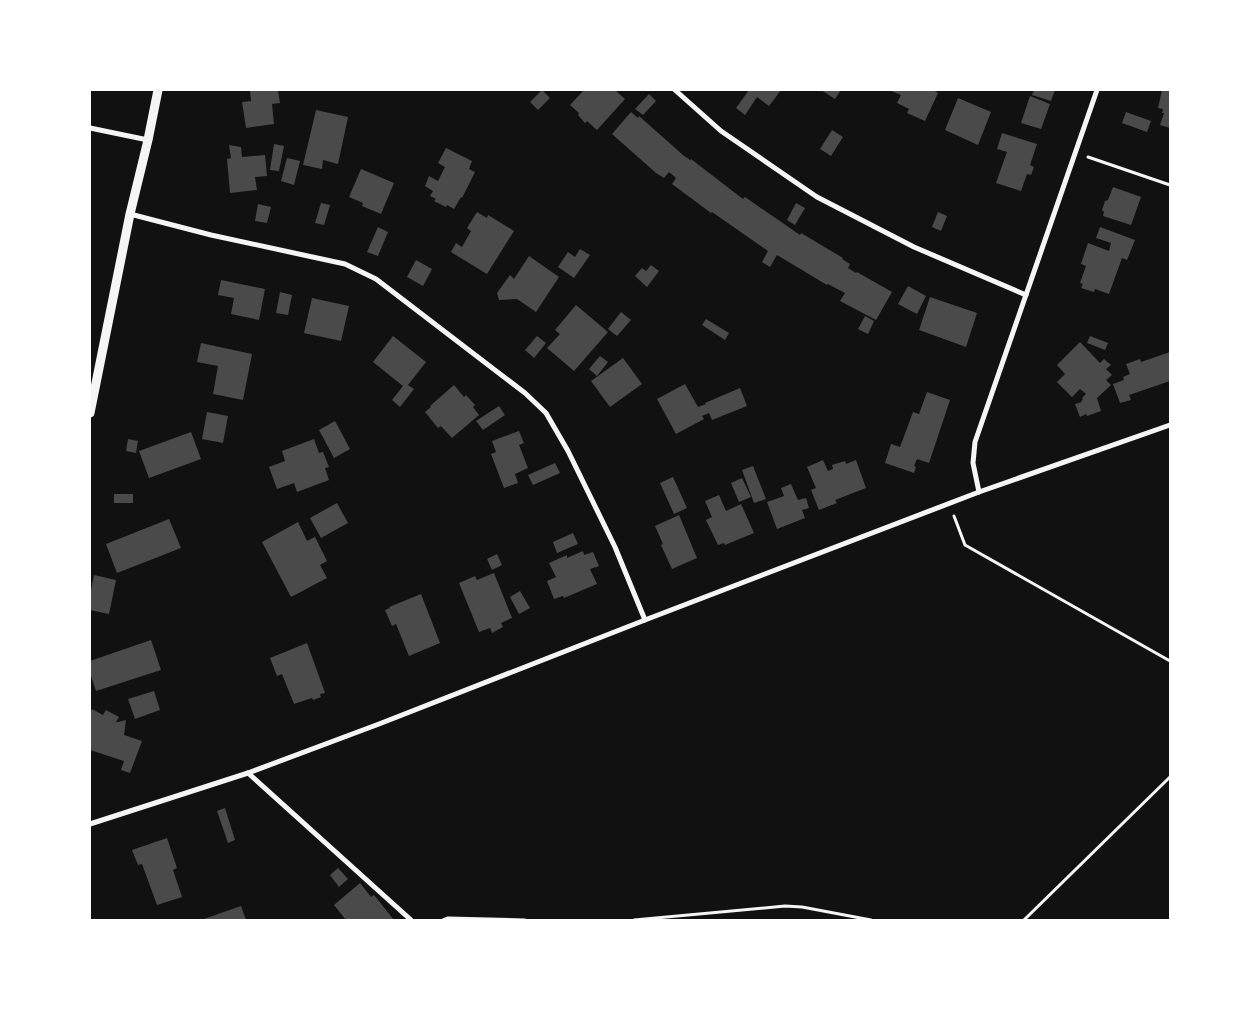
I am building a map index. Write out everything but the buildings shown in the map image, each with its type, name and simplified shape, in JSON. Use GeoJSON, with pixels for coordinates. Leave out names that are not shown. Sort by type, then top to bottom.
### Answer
{"type":"FeatureCollection","features":[{"type":"Feature","properties":{"kind":"street"},"geometry":{"type":"LineString","coordinates":[[90,413],[130,214],[158,90]]}},
{"type":"Feature","properties":{"kind":"street"},"geometry":{"type":"LineString","coordinates":[[675,90],[721,131],[817,197],[914,248],[1026,295]]}},
{"type":"Feature","properties":{"kind":"street"},"geometry":{"type":"LineString","coordinates":[[978,492],[973,463],[975,442],[1097,90]]}},
{"type":"Feature","properties":{"kind":"street"},"geometry":{"type":"LineString","coordinates":[[90,128],[148,140]]}},
{"type":"Feature","properties":{"kind":"street"},"geometry":{"type":"LineString","coordinates":[[130,214],[211,235],[345,264],[376,279],[525,393],[546,413],[568,451],[615,547],[645,620]]}},
{"type":"Feature","properties":{"kind":"street"},"geometry":{"type":"LineString","coordinates":[[90,824],[248,774],[978,492],[1170,425]]}},
{"type":"Feature","properties":{"kind":"street"},"geometry":{"type":"LineString","coordinates":[[248,774],[411,920]]}},
{"type":"Feature","properties":{"kind":"path"},"geometry":{"type":"LineString","coordinates":[[1075,153],[1170,185]]}},
{"type":"Feature","properties":{"kind":"path"},"geometry":{"type":"LineString","coordinates":[[949,503],[965,545],[1170,661]]}},
{"type":"Feature","properties":{"kind":"path"},"geometry":{"type":"LineString","coordinates":[[1024,920],[1170,777]]}},
{"type":"Feature","properties":{"kind":"path"},"geometry":{"type":"LineString","coordinates":[[634,920],[785,906],[802,907],[844,918],[871,920]]}},
{"type":"Feature","properties":{"kind":"path"},"geometry":{"type":"LineString","coordinates":[[443,920],[448,918],[525,920]]}}]}
